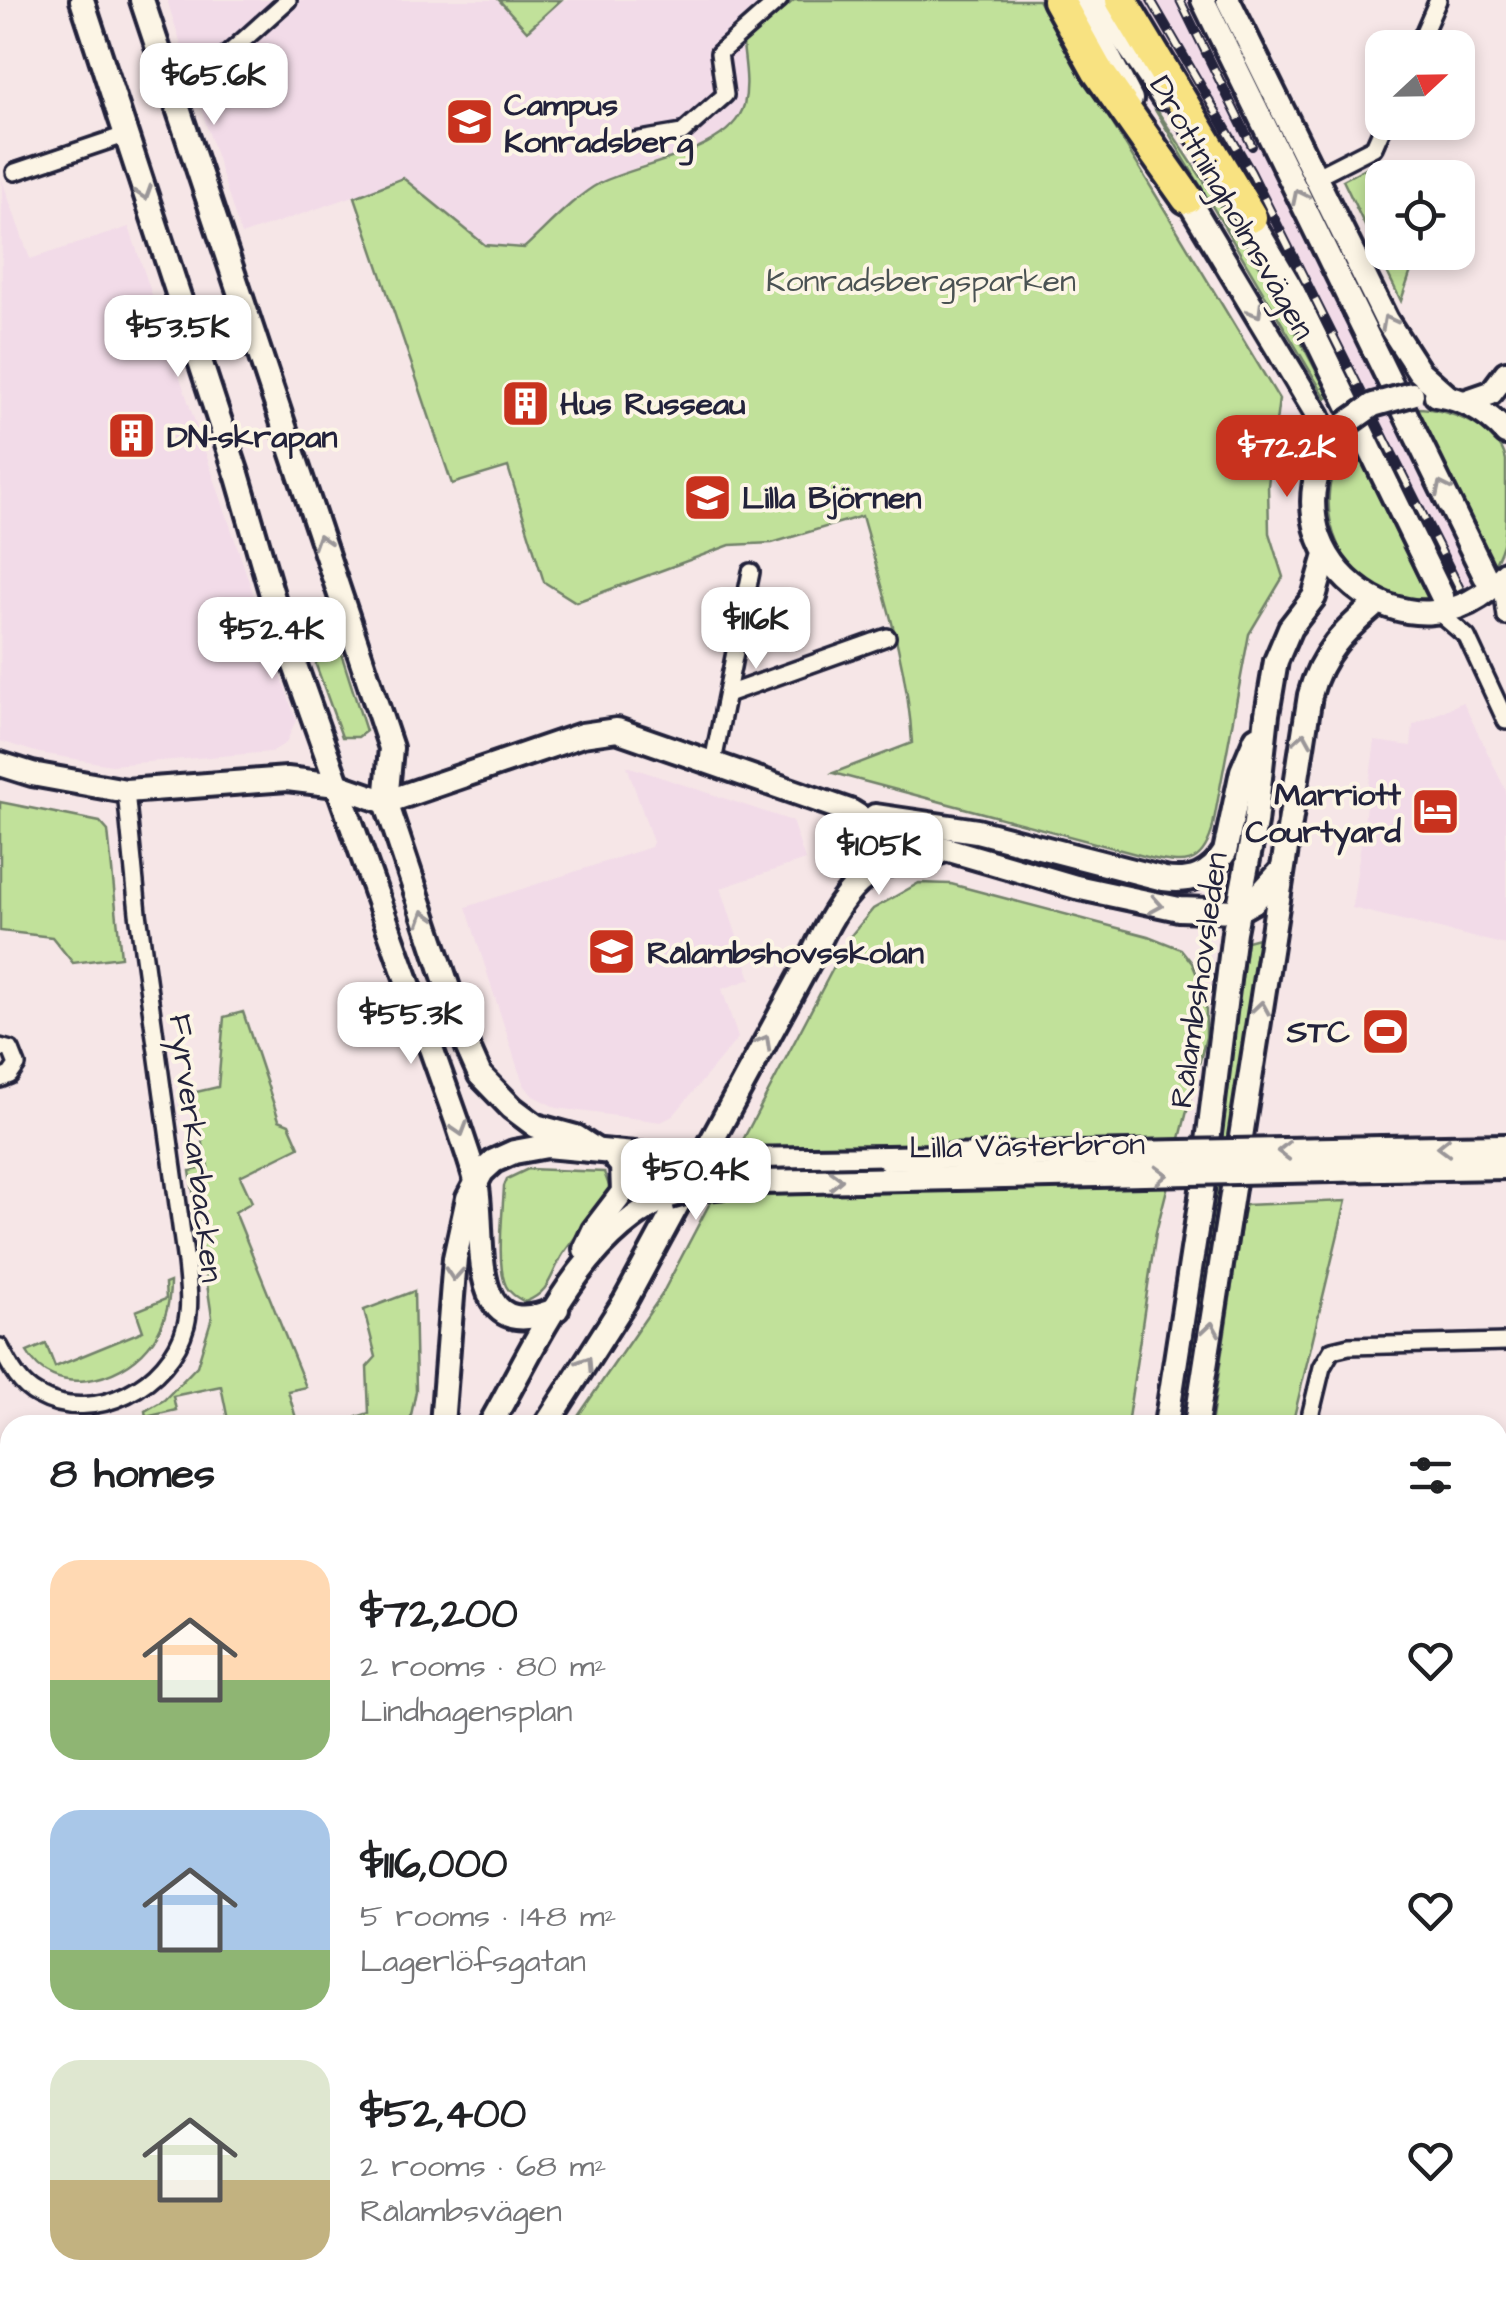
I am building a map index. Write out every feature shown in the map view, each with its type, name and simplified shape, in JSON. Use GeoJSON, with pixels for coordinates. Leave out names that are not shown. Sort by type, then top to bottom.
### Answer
{"type":"FeatureCollection","features":[{"type":"Feature","properties":{"kind":"highway"},"geometry":{"type":"LineString","coordinates":[[1058,0],[1097,70],[1186,198]]}},
{"type":"Feature","properties":{"kind":"highway"},"geometry":{"type":"LineString","coordinates":[[1121,0],[1251,216]]}},
{"type":"Feature","properties":{"kind":"main road"},"geometry":{"type":"LineString","coordinates":[[82,0],[238,477],[281,626],[366,857],[476,1180],[485,1290],[492,1302],[515,1319],[557,1309]]}},
{"type":"Feature","properties":{"kind":"main road"},"geometry":{"type":"LineString","coordinates":[[142,0],[391,748],[386,802],[468,1048],[480,1075],[494,1093],[536,1126],[576,1137],[622,1166],[623,1192],[594,1230],[578,1272],[496,1415]]}},
{"type":"Feature","properties":{"kind":"main road","name":"Drottningholmsvägen"},"geometry":{"type":"LineString","coordinates":[[1079,0],[1186,198],[1318,416],[1328,447]]}},
{"type":"Feature","properties":{"kind":"main road","name":"Drottningholmsvägen"},"geometry":{"type":"LineString","coordinates":[[1097,0],[1198,148],[1251,216],[1294,293],[1440,604]]}},
{"type":"Feature","properties":{"kind":"main road","name":"Drottningholmsvägen"},"geometry":{"type":"LineString","coordinates":[[1204,0],[1497,576]]}},
{"type":"Feature","properties":{"kind":"main road"},"geometry":{"type":"LineString","coordinates":[[1228,0],[1405,353],[1427,380],[1491,418],[1506,433]]}},
{"type":"Feature","properties":{"kind":"main road"},"geometry":{"type":"LineString","coordinates":[[1497,576],[1478,597],[1407,611],[1377,603],[1354,588],[1326,555],[1314,520],[1313,494],[1328,447],[1346,424],[1380,402],[1412,394],[1457,400],[1491,393],[1506,373]]}},
{"type":"Feature","properties":{"kind":"main road","name":"Rålambshovsleden"},"geometry":{"type":"LineString","coordinates":[[1168,1415],[1201,1198],[1237,911],[1255,823],[1267,714],[1282,644],[1314,597],[1326,555]]}},
{"type":"Feature","properties":{"kind":"main road"},"geometry":{"type":"LineString","coordinates":[[281,626],[307,634],[324,633],[335,623],[342,602]]}},
{"type":"Feature","properties":{"kind":"main road","name":"Rålambshovsleden"},"geometry":{"type":"LineString","coordinates":[[1198,1415],[1315,676],[1336,639],[1377,603]]}},
{"type":"Feature","properties":{"kind":"main road"},"geometry":{"type":"LineString","coordinates":[[852,812],[978,830],[1180,881],[1196,879],[1208,872],[1225,852],[1242,771],[1267,714]]}},
{"type":"Feature","properties":{"kind":"main road"},"geometry":{"type":"LineString","coordinates":[[0,764],[32,774],[126,791],[287,779],[337,785],[386,802],[582,735],[635,734],[852,812],[882,830],[1149,905],[1237,911],[1263,894],[1282,870]]}},
{"type":"Feature","properties":{"kind":"main road"},"geometry":{"type":"LineString","coordinates":[[366,857],[366,838],[386,802]]}},
{"type":"Feature","properties":{"kind":"main road"},"geometry":{"type":"LineString","coordinates":[[552,1415],[626,1301],[833,910],[864,876],[884,865],[911,855],[940,852],[971,856]]}},
{"type":"Feature","properties":{"kind":"main road"},"geometry":{"type":"LineString","coordinates":[[1246,866],[1282,870]]}},
{"type":"Feature","properties":{"kind":"main road","name":"Lilla Västerbron"},"geometry":{"type":"LineString","coordinates":[[476,1180],[494,1161],[525,1148],[547,1146],[759,1162],[1382,1159],[1506,1167]]}},
{"type":"Feature","properties":{"kind":"main road","name":"Lilla Västerbron"},"geometry":{"type":"LineString","coordinates":[[578,1272],[610,1234],[654,1203],[696,1188],[761,1182],[1382,1159],[1506,1146]]}},
{"type":"Feature","properties":{"kind":"main road"},"geometry":{"type":"LineString","coordinates":[[443,1415],[454,1258],[476,1180]]}},
{"type":"Feature","properties":{"kind":"street"},"geometry":{"type":"LineString","coordinates":[[175,94],[189,89],[288,0]]}},
{"type":"Feature","properties":{"kind":"street"},"geometry":{"type":"LineString","coordinates":[[634,141],[682,134],[725,95],[719,54],[778,0]]}},
{"type":"Feature","properties":{"kind":"street"},"geometry":{"type":"LineString","coordinates":[[1425,30],[1438,0]]}},
{"type":"Feature","properties":{"kind":"street"},"geometry":{"type":"LineString","coordinates":[[14,172],[125,135]]}},
{"type":"Feature","properties":{"kind":"street"},"geometry":{"type":"LineString","coordinates":[[1315,177],[1374,147],[1377,140]]}},
{"type":"Feature","properties":{"kind":"street"},"geometry":{"type":"LineString","coordinates":[[713,762],[730,693],[751,572]]}},
{"type":"Feature","properties":{"kind":"street","name":"Drottningholmsvägen"},"geometry":{"type":"LineString","coordinates":[[1497,576],[1506,618]]}},
{"type":"Feature","properties":{"kind":"street","name":"Drottningholmsvägen"},"geometry":{"type":"LineString","coordinates":[[1440,604],[1467,637],[1506,721]]}},
{"type":"Feature","properties":{"kind":"street"},"geometry":{"type":"LineString","coordinates":[[730,693],[887,638]]}},
{"type":"Feature","properties":{"kind":"street","name":"Fyrverkarbacken"},"geometry":{"type":"LineString","coordinates":[[0,1347],[15,1376],[35,1394],[62,1405],[83,1407],[116,1399],[147,1381],[169,1358],[186,1325],[186,1263],[138,913],[126,791]]}},
{"type":"Feature","properties":{"kind":"street"},"geometry":{"type":"LineString","coordinates":[[0,1047],[12,1050],[17,1065],[10,1075],[0,1079]]}},
{"type":"Feature","properties":{"kind":"street"},"geometry":{"type":"LineString","coordinates":[[1310,1415],[1322,1367],[1332,1350],[1349,1346],[1506,1342]]}},
{"type":"Feature","properties":{"kind":"shaded area","name":"Campus Konradsberg"},"geometry":{"type":"Polygon","coordinates":[[[167,0],[794,0],[743,44],[747,81],[743,109],[724,135],[689,152],[642,165],[596,185],[524,248],[485,245],[403,179],[241,235],[167,0]]]}},
{"type":"Feature","properties":{"kind":"shaded area"},"geometry":{"type":"Polygon","coordinates":[[[1140,0],[1191,0],[1475,582],[1455,592],[1287,255],[1140,0]]]}},
{"type":"Feature","properties":{"kind":"shaded area"},"geometry":{"type":"Polygon","coordinates":[[[2,180],[30,259],[129,227],[296,720],[286,743],[271,752],[111,765],[39,753],[0,741],[2,180]]]}},
{"type":"Feature","properties":{"kind":"shaded area"},"geometry":{"type":"Polygon","coordinates":[[[1463,702],[1506,791],[1506,945],[1352,908],[1375,741],[1411,746],[1413,725],[1463,702]]]}},
{"type":"Feature","properties":{"kind":"shaded area","name":"Rålambshovsskolan"},"geometry":{"type":"Polygon","coordinates":[[[627,766],[792,821],[805,860],[721,888],[751,979],[722,989],[738,1038],[673,1116],[661,1122],[557,1108],[533,1096],[518,1069],[466,907],[651,847],[653,842],[627,766]]]}},
{"type":"Feature","properties":{"kind":"green space"},"geometry":{"type":"Polygon","coordinates":[[[499,0],[561,0],[527,31],[499,0]]]}},
{"type":"Feature","properties":{"kind":"green space","name":"Konradsbergsparken"},"geometry":{"type":"Polygon","coordinates":[[[794,0],[1038,0],[1279,399],[1268,485],[1269,533],[1283,577],[1249,634],[1212,831],[1208,843],[1190,861],[1151,858],[833,773],[912,743],[900,656],[862,516],[772,543],[730,545],[576,602],[544,582],[508,467],[452,484],[355,197],[403,178],[485,245],[524,248],[600,183],[682,154],[722,134],[736,121],[744,105],[743,44],[794,0]]]}},
{"type":"Feature","properties":{"kind":"green space"},"geometry":{"type":"Polygon","coordinates":[[[1141,86],[1265,274],[1330,397],[1326,398],[1141,86]]]}},
{"type":"Feature","properties":{"kind":"green space"},"geometry":{"type":"Polygon","coordinates":[[[1365,168],[1365,226],[1343,180],[1365,168]]]}},
{"type":"Feature","properties":{"kind":"green space"},"geometry":{"type":"Polygon","coordinates":[[[1386,270],[1411,270],[1401,301],[1386,270]]]}},
{"type":"Feature","properties":{"kind":"green space"},"geometry":{"type":"Polygon","coordinates":[[[1417,408],[1442,411],[1470,422],[1501,448],[1506,460],[1505,531],[1494,565],[1417,408]]]}},
{"type":"Feature","properties":{"kind":"green space"},"geometry":{"type":"Polygon","coordinates":[[[1351,440],[1428,598],[1398,596],[1373,586],[1353,568],[1338,545],[1330,519],[1329,492],[1336,465],[1351,440]]]}},
{"type":"Feature","properties":{"kind":"green space"},"geometry":{"type":"Polygon","coordinates":[[[331,646],[340,650],[366,731],[358,737],[342,737],[316,665],[317,654],[331,646]]]}},
{"type":"Feature","properties":{"kind":"green space"},"geometry":{"type":"Polygon","coordinates":[[[0,802],[100,822],[108,831],[121,957],[73,963],[52,937],[0,931],[0,802]]]}},
{"type":"Feature","properties":{"kind":"green space"},"geometry":{"type":"Polygon","coordinates":[[[919,883],[951,884],[1148,936],[1181,949],[1192,963],[1206,996],[1206,1037],[1156,1232],[1129,1415],[579,1415],[661,1296],[849,938],[873,909],[919,883]]]}},
{"type":"Feature","properties":{"kind":"green space"},"geometry":{"type":"Polygon","coordinates":[[[1262,937],[1186,1415],[1172,1415],[1247,941],[1262,937]]]}},
{"type":"Feature","properties":{"kind":"green space"},"geometry":{"type":"Polygon","coordinates":[[[243,1012],[279,1120],[289,1124],[299,1147],[240,1176],[252,1202],[235,1212],[306,1387],[288,1391],[295,1415],[227,1415],[221,1386],[173,1396],[176,1410],[146,1415],[145,1411],[164,1400],[197,1366],[212,1317],[190,1171],[208,1167],[192,1093],[218,1087],[224,1017],[243,1012]]]}},
{"type":"Feature","properties":{"kind":"green space"},"geometry":{"type":"Polygon","coordinates":[[[528,1169],[604,1172],[611,1191],[563,1254],[545,1288],[525,1302],[506,1286],[501,1238],[504,1186],[507,1179],[528,1169]]]}},
{"type":"Feature","properties":{"kind":"green space"},"geometry":{"type":"Polygon","coordinates":[[[1346,1201],[1294,1415],[1212,1415],[1244,1205],[1346,1201]]]}},
{"type":"Feature","properties":{"kind":"green space"},"geometry":{"type":"Polygon","coordinates":[[[170,1282],[162,1325],[148,1347],[121,1369],[86,1380],[69,1380],[38,1367],[27,1352],[46,1344],[55,1367],[143,1331],[136,1311],[166,1299],[165,1284],[170,1282]]]}},
{"type":"Feature","properties":{"kind":"green space"},"geometry":{"type":"Polygon","coordinates":[[[414,1291],[416,1391],[411,1415],[363,1415],[369,1413],[367,1367],[376,1357],[364,1310],[414,1291]]]}},
{"type":"Feature","properties":{"kind":"railway"},"geometry":{"type":"LineString","coordinates":[[1151,0],[1251,172],[1460,589]]}},
{"type":"Feature","properties":{"kind":"railway"},"geometry":{"type":"LineString","coordinates":[[1180,0],[1252,146]]}},
{"type":"Feature","properties":{"kind":"place","name":"Campus Konradsberg"},"geometry":{"type":"Point","coordinates":[469,122]}},
{"type":"Feature","properties":{"kind":"place","name":"Hus Russeau"},"geometry":{"type":"Point","coordinates":[525,403]}},
{"type":"Feature","properties":{"kind":"place","name":"DN-skrapan"},"geometry":{"type":"Point","coordinates":[132,436]}},
{"type":"Feature","properties":{"kind":"place","name":"Lilla Björnen"},"geometry":{"type":"Point","coordinates":[707,497]}},
{"type":"Feature","properties":{"kind":"place","name":"Marriott Courtyard"},"geometry":{"type":"Point","coordinates":[1436,812]}},
{"type":"Feature","properties":{"kind":"place","name":"Rålambshovsskolan"},"geometry":{"type":"Point","coordinates":[612,952]}},
{"type":"Feature","properties":{"kind":"place","name":"STC"},"geometry":{"type":"Point","coordinates":[1385,1031]}}]}
